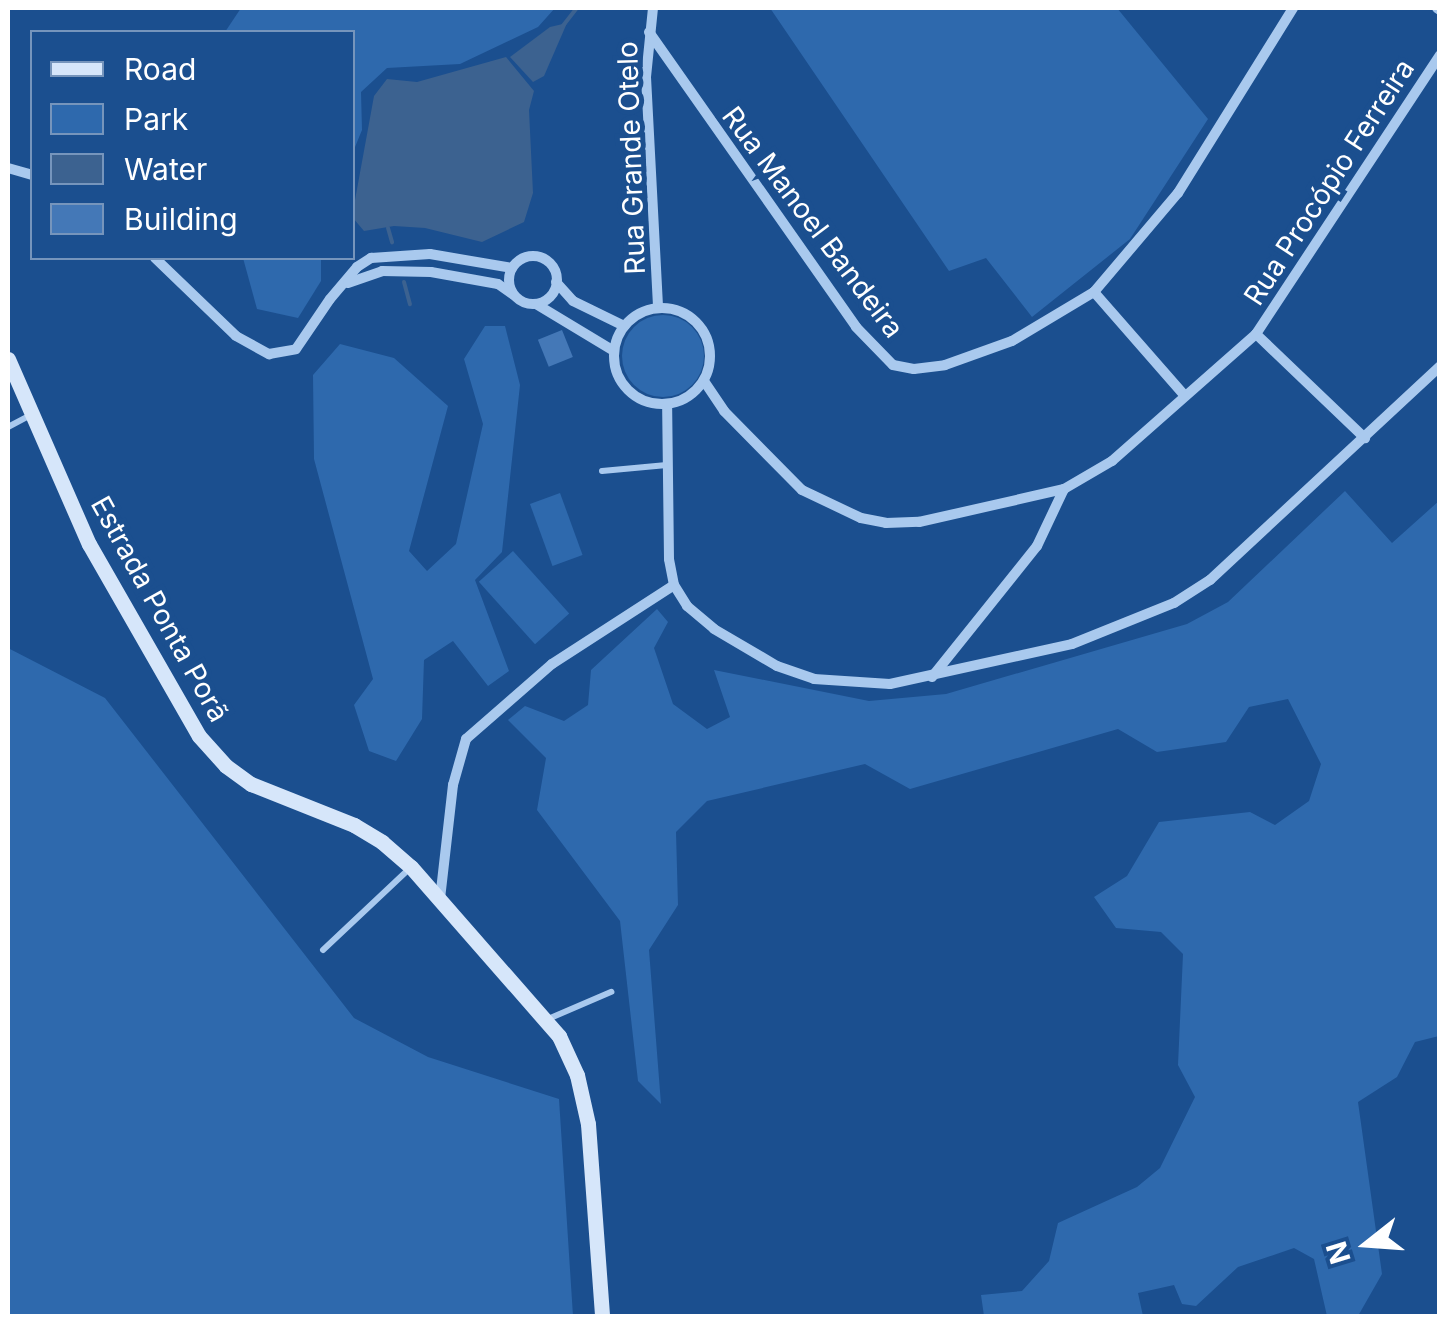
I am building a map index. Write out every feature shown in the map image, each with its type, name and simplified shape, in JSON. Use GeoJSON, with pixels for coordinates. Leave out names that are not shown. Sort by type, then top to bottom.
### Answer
{"type":"FeatureCollection","features":[{"type":"Feature","properties":{"kind":"main road","name":"Estrada Ponta Porã"},"geometry":{"type":"LineString","coordinates":[[8,359],[90,544],[199,736],[226,766],[251,784],[354,824],[410,867],[559,1036],[584,1100],[602,1316]]}},
{"type":"Feature","properties":{"kind":"street","name":"Rua Grande Otelo"},"geometry":{"type":"LineString","coordinates":[[653,8],[649,32],[648,143],[658,308]]}},
{"type":"Feature","properties":{"kind":"street","name":"Rua Manoel Bandeira"},"geometry":{"type":"LineString","coordinates":[[649,32],[856,327],[893,365],[914,368],[945,365],[979,355],[1012,341],[1094,292],[1178,193],[1293,8]]}},
{"type":"Feature","properties":{"kind":"street","name":"Rua Procópio Ferreira"},"geometry":{"type":"LineString","coordinates":[[704,381],[724,411],[802,490],[861,518],[886,523],[919,522],[1064,488],[1112,461],[1256,334],[1440,54]]}},
{"type":"Feature","properties":{"kind":"street"},"geometry":{"type":"LineString","coordinates":[[157,260],[236,336],[268,354],[296,348],[357,266],[390,254],[430,254],[512,268]]}},
{"type":"Feature","properties":{"kind":"street"},"geometry":{"type":"LineString","coordinates":[[514,296],[509,282],[512,268],[523,258],[542,258],[573,300],[624,326]]}},
{"type":"Feature","properties":{"kind":"street"},"geometry":{"type":"LineString","coordinates":[[347,284],[382,271],[431,272],[498,284],[614,351]]}},
{"type":"Feature","properties":{"kind":"street"},"geometry":{"type":"LineString","coordinates":[[536,304],[550,297],[556,282]]}},
{"type":"Feature","properties":{"kind":"street"},"geometry":{"type":"LineString","coordinates":[[1094,292],[1185,396]]}},
{"type":"Feature","properties":{"kind":"street"},"geometry":{"type":"LineString","coordinates":[[658,308],[673,309],[698,324],[710,352],[704,381],[685,399],[667,405],[643,401],[630,392],[620,381],[614,351],[624,326],[658,308]]}},
{"type":"Feature","properties":{"kind":"street"},"geometry":{"type":"LineString","coordinates":[[1256,334],[1365,438]]}},
{"type":"Feature","properties":{"kind":"street"},"geometry":{"type":"LineString","coordinates":[[667,405],[669,559],[674,585],[687,606],[714,628],[777,666],[814,679],[890,684],[1072,644],[1174,603],[1210,580],[1440,366]]}},
{"type":"Feature","properties":{"kind":"street"},"geometry":{"type":"LineString","coordinates":[[932,677],[1037,546],[1064,488]]}},
{"type":"Feature","properties":{"kind":"street"},"geometry":{"type":"LineString","coordinates":[[440,900],[454,785],[466,738],[552,664],[674,585]]}},
{"type":"Feature","properties":{"kind":"lane"},"geometry":{"type":"LineString","coordinates":[[8,427],[32,414]]}},
{"type":"Feature","properties":{"kind":"lane"},"geometry":{"type":"LineString","coordinates":[[602,471],[668,465]]}},
{"type":"Feature","properties":{"kind":"lane"},"geometry":{"type":"LineString","coordinates":[[323,950],[410,867]]}},
{"type":"Feature","properties":{"kind":"lane"},"geometry":{"type":"LineString","coordinates":[[546,1020],[611,992]]}},
{"type":"Feature","properties":{"kind":"green space"},"geometry":{"type":"Polygon","coordinates":[[[241,8],[555,8],[538,27],[460,64],[387,68],[361,92],[362,130],[355,147],[355,30],[226,30],[241,8]]]}},
{"type":"Feature","properties":{"kind":"green space"},"geometry":{"type":"Polygon","coordinates":[[[770,8],[1117,8],[1208,119],[1130,239],[1032,317],[986,258],[949,271],[770,8]]]}},
{"type":"Feature","properties":{"kind":"green space"},"geometry":{"type":"Polygon","coordinates":[[[244,260],[321,260],[321,281],[298,318],[257,309],[244,260]]]}},
{"type":"Feature","properties":{"kind":"green space"},"geometry":{"type":"Polygon","coordinates":[[[663,315],[679,318],[692,327],[701,340],[701,372],[692,385],[679,394],[663,397],[647,394],[634,385],[625,372],[622,356],[625,340],[634,327],[647,318],[663,315]]]}},
{"type":"Feature","properties":{"kind":"green space"},"geometry":{"type":"Polygon","coordinates":[[[485,326],[505,326],[520,385],[502,552],[475,580],[509,671],[488,686],[453,641],[424,660],[422,719],[396,761],[369,751],[354,705],[373,679],[314,459],[313,375],[340,344],[394,358],[448,406],[409,551],[427,571],[456,544],[483,424],[464,359],[485,326]]]}},
{"type":"Feature","properties":{"kind":"green space"},"geometry":{"type":"Polygon","coordinates":[[[1345,491],[1392,543],[1440,500],[1439,1036],[1415,1042],[1397,1077],[1358,1102],[1382,1274],[1358,1316],[1327,1316],[1314,1259],[1294,1248],[1238,1267],[1196,1306],[1182,1304],[1174,1285],[1138,1293],[1143,1316],[984,1316],[981,1295],[1022,1291],[1049,1261],[1058,1223],[1137,1187],[1160,1168],[1195,1097],[1178,1065],[1183,954],[1161,932],[1116,928],[1094,897],[1127,876],[1159,822],[1250,812],[1275,825],[1309,801],[1321,764],[1288,699],[1249,707],[1226,742],[1157,752],[1118,729],[910,789],[865,764],[707,801],[676,832],[678,905],[649,950],[661,1104],[638,1081],[620,921],[537,810],[546,758],[508,720],[525,706],[564,721],[588,705],[591,670],[657,609],[668,622],[654,648],[673,704],[707,729],[730,717],[714,670],[869,701],[946,694],[1187,624],[1228,602],[1345,491]]]}},
{"type":"Feature","properties":{"kind":"green space"},"geometry":{"type":"Polygon","coordinates":[[[560,493],[583,555],[553,566],[530,504],[560,493]]]}},
{"type":"Feature","properties":{"kind":"green space"},"geometry":{"type":"Polygon","coordinates":[[[513,551],[569,613],[535,644],[479,582],[513,551]]]}},
{"type":"Feature","properties":{"kind":"green space"},"geometry":{"type":"Polygon","coordinates":[[[8,648],[105,698],[354,1018],[428,1057],[559,1099],[573,1316],[8,1316],[8,648]]]}},
{"type":"Feature","properties":{"kind":"water"},"geometry":{"type":"Polygon","coordinates":[[[567,23],[544,76],[533,82],[510,57],[550,27],[567,23]]]}},
{"type":"Feature","properties":{"kind":"water"},"geometry":{"type":"Polygon","coordinates":[[[506,57],[534,91],[529,110],[533,193],[524,222],[482,242],[425,228],[394,226],[364,231],[355,220],[355,200],[374,96],[387,79],[417,82],[506,57]]]}},
{"type":"Feature","properties":{"kind":"building"},"geometry":{"type":"Polygon","coordinates":[[[562,330],[573,357],[549,367],[538,340],[562,330]]]}},
{"type":"Feature","properties":{"kind":"waterway"},"geometry":{"type":"LineString","coordinates":[[562,27],[577,8]]}},
{"type":"Feature","properties":{"kind":"waterway"},"geometry":{"type":"LineString","coordinates":[[388,228],[392,242]]}},
{"type":"Feature","properties":{"kind":"waterway"},"geometry":{"type":"LineString","coordinates":[[404,282],[410,304]]}}]}
